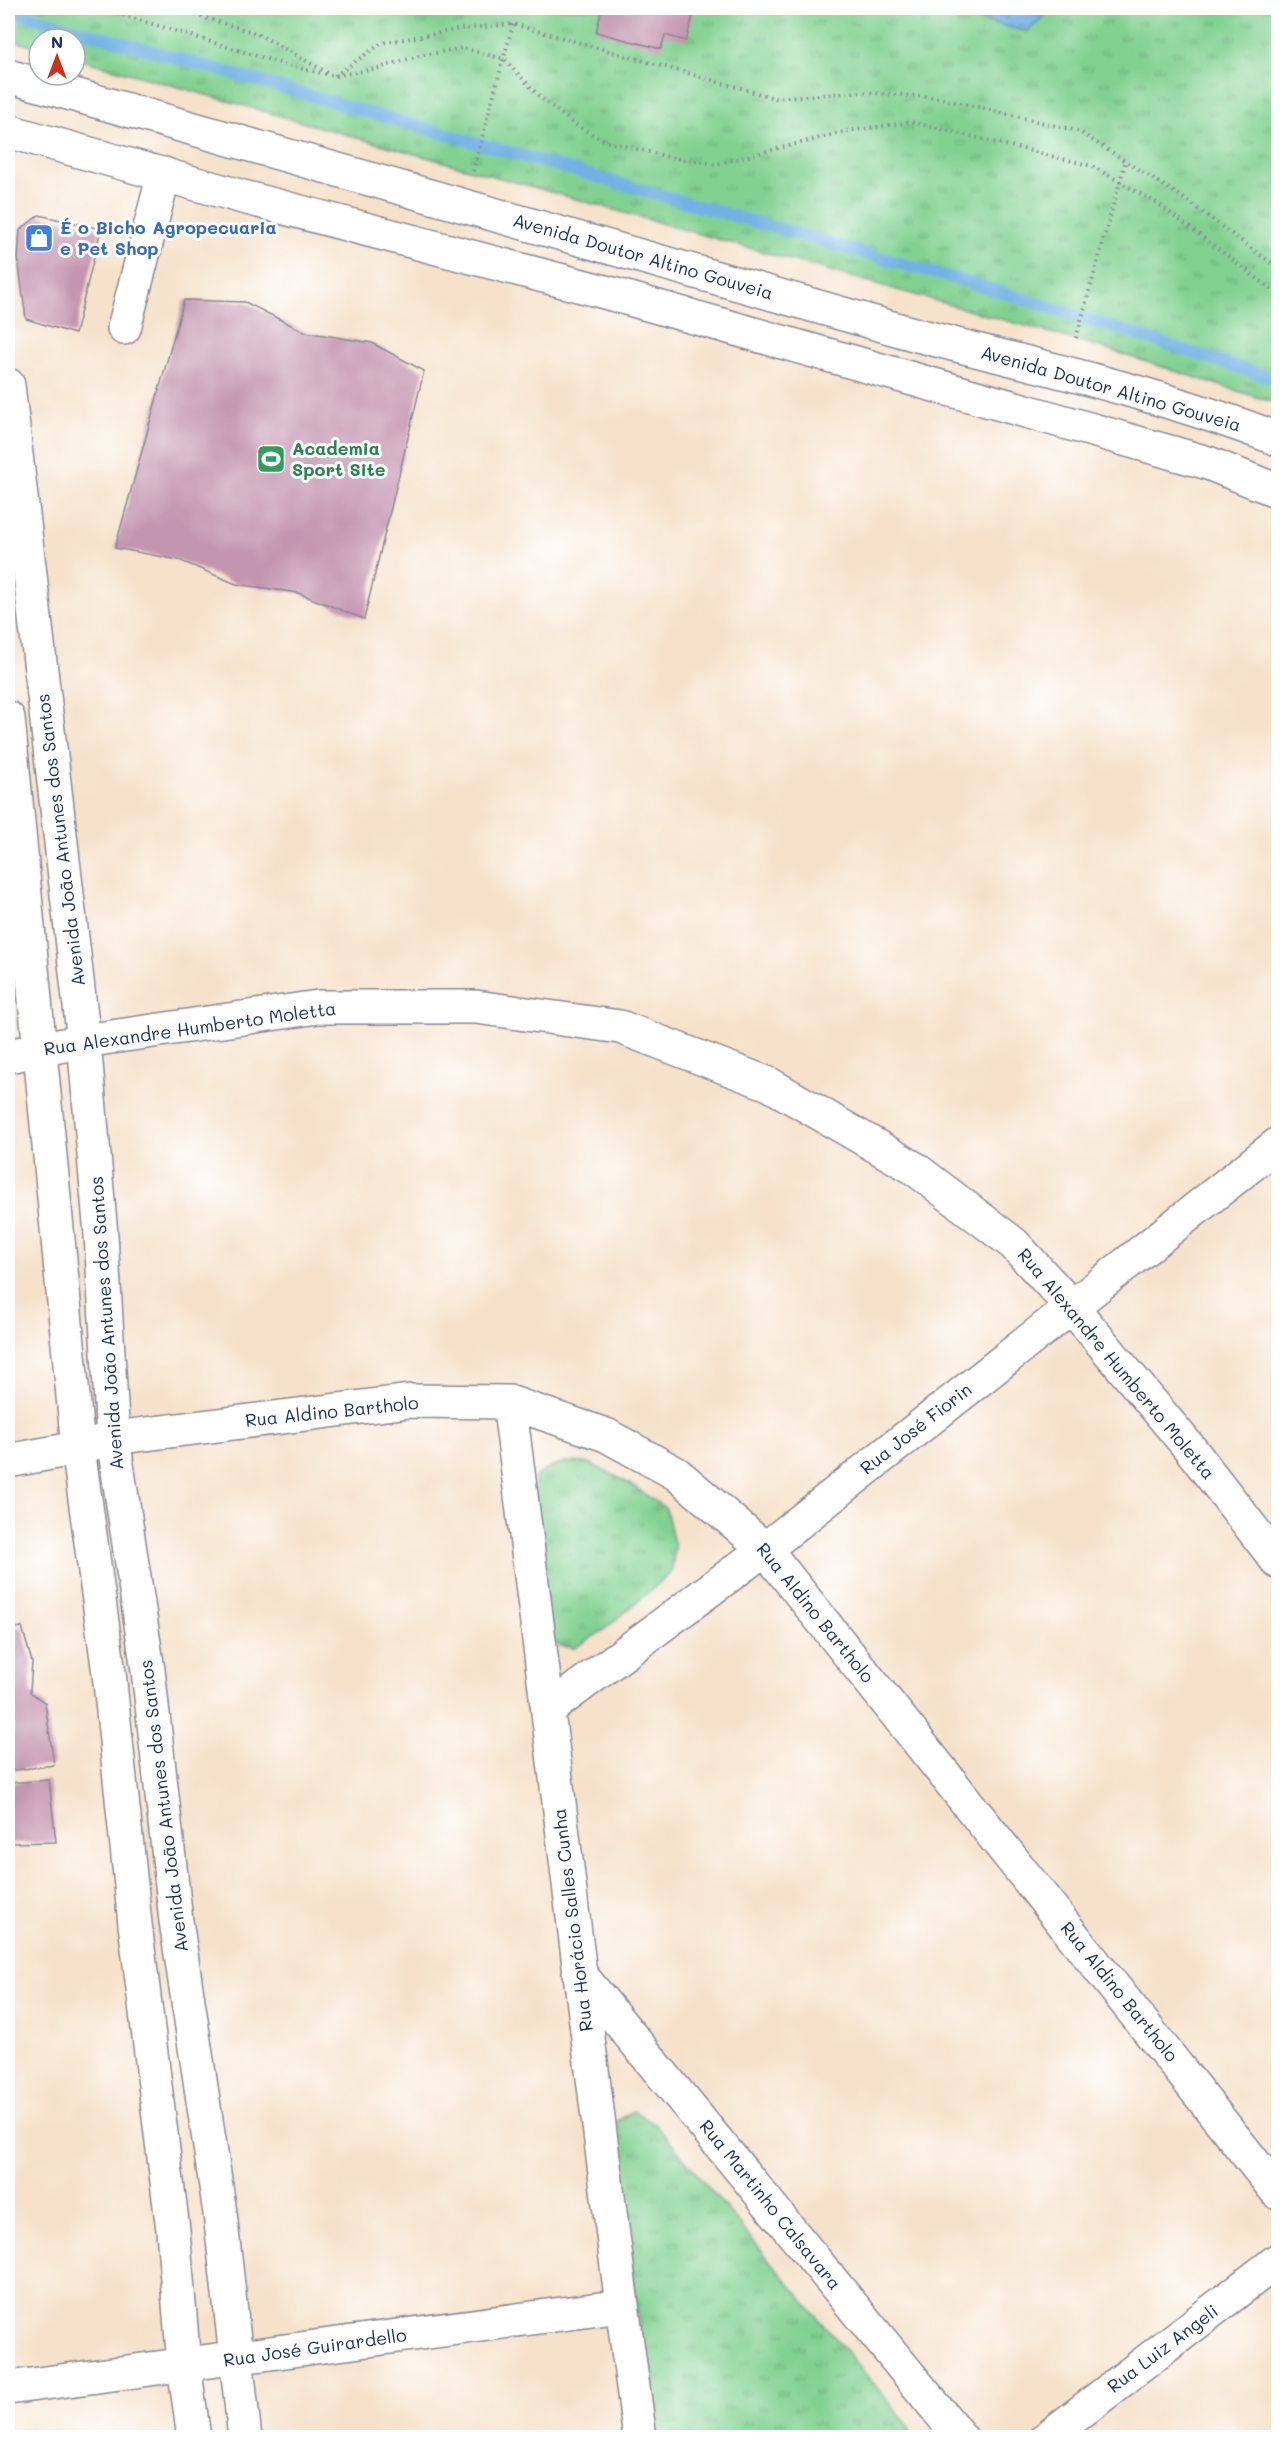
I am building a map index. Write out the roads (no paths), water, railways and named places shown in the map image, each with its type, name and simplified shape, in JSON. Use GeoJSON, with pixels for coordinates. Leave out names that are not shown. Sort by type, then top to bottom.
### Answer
{"type":"FeatureCollection","features":[{"type":"Feature","properties":{"kind":"street","name":"Avenida Doutor Altino Gouveia"},"geometry":{"type":"LineString","coordinates":[[8,76],[917,335],[1076,376],[1234,422],[1278,439]]}},
{"type":"Feature","properties":{"kind":"street"},"geometry":{"type":"LineString","coordinates":[[8,131],[243,197],[616,295],[1208,463],[1278,491]]}},
{"type":"Feature","properties":{"kind":"street"},"geometry":{"type":"LineString","coordinates":[[124,328],[164,174]]}},
{"type":"Feature","properties":{"kind":"street"},"geometry":{"type":"LineString","coordinates":[[490,262],[500,216]]}},
{"type":"Feature","properties":{"kind":"street","name":"Avenida João Antunes dos Santos"},"geometry":{"type":"LineString","coordinates":[[8,386],[84,1041],[101,1235],[113,1438],[148,1670],[176,1921],[220,2213],[245,2438]]}},
{"type":"Feature","properties":{"kind":"street","name":"Avenida João Antunes dos Santos"},"geometry":{"type":"LineString","coordinates":[[8,718],[78,1448],[109,1673],[135,1924],[173,2230],[184,2365],[194,2438]]}},
{"type":"Feature","properties":{"kind":"street","name":"Rua Alexandre Humberto Moletta"},"geometry":{"type":"LineString","coordinates":[[8,1056],[84,1041],[318,1006],[476,1007],[620,1027],[769,1084],[914,1168],[1014,1244],[1071,1306],[1192,1451],[1278,1562]]}},
{"type":"Feature","properties":{"kind":"street","name":"Rua José Fiorin"},"geometry":{"type":"LineString","coordinates":[[549,1709],[765,1548],[1278,1144]]}},
{"type":"Feature","properties":{"kind":"street","name":"Rua Aldino Bartholo"},"geometry":{"type":"LineString","coordinates":[[8,1461],[78,1448],[113,1438],[410,1401],[509,1402],[606,1435],[677,1474],[765,1548],[1278,2193]]}},
{"type":"Feature","properties":{"kind":"street","name":"Rua Horácio Salles Cunha"},"geometry":{"type":"LineString","coordinates":[[509,1402],[549,1709],[579,1973],[640,2438]]}},
{"type":"Feature","properties":{"kind":"street","name":"Rua Martinho Calsavara"},"geometry":{"type":"LineString","coordinates":[[579,1973],[962,2438]]}},
{"type":"Feature","properties":{"kind":"street","name":"Rua Luiz Angeli"},"geometry":{"type":"LineString","coordinates":[[1047,2438],[1278,2260]]}},
{"type":"Feature","properties":{"kind":"street","name":"Rua José Guirardello"},"geometry":{"type":"LineString","coordinates":[[8,2388],[622,2306]]}},
{"type":"Feature","properties":{"kind":"water"},"geometry":{"type":"Polygon","coordinates":[[[939,8],[1053,8],[1027,32],[939,8]]]}},
{"type":"Feature","properties":{"kind":"waterway"},"geometry":{"type":"LineString","coordinates":[[8,10],[998,291],[1278,380]]}},
{"type":"Feature","properties":{"kind":"place","name":"É o Bicho Agropecuaria e Pet Shop"},"geometry":{"type":"Point","coordinates":[39,238]}},
{"type":"Feature","properties":{"kind":"place","name":"Academia Sport Site"},"geometry":{"type":"Point","coordinates":[271,459]}}]}
